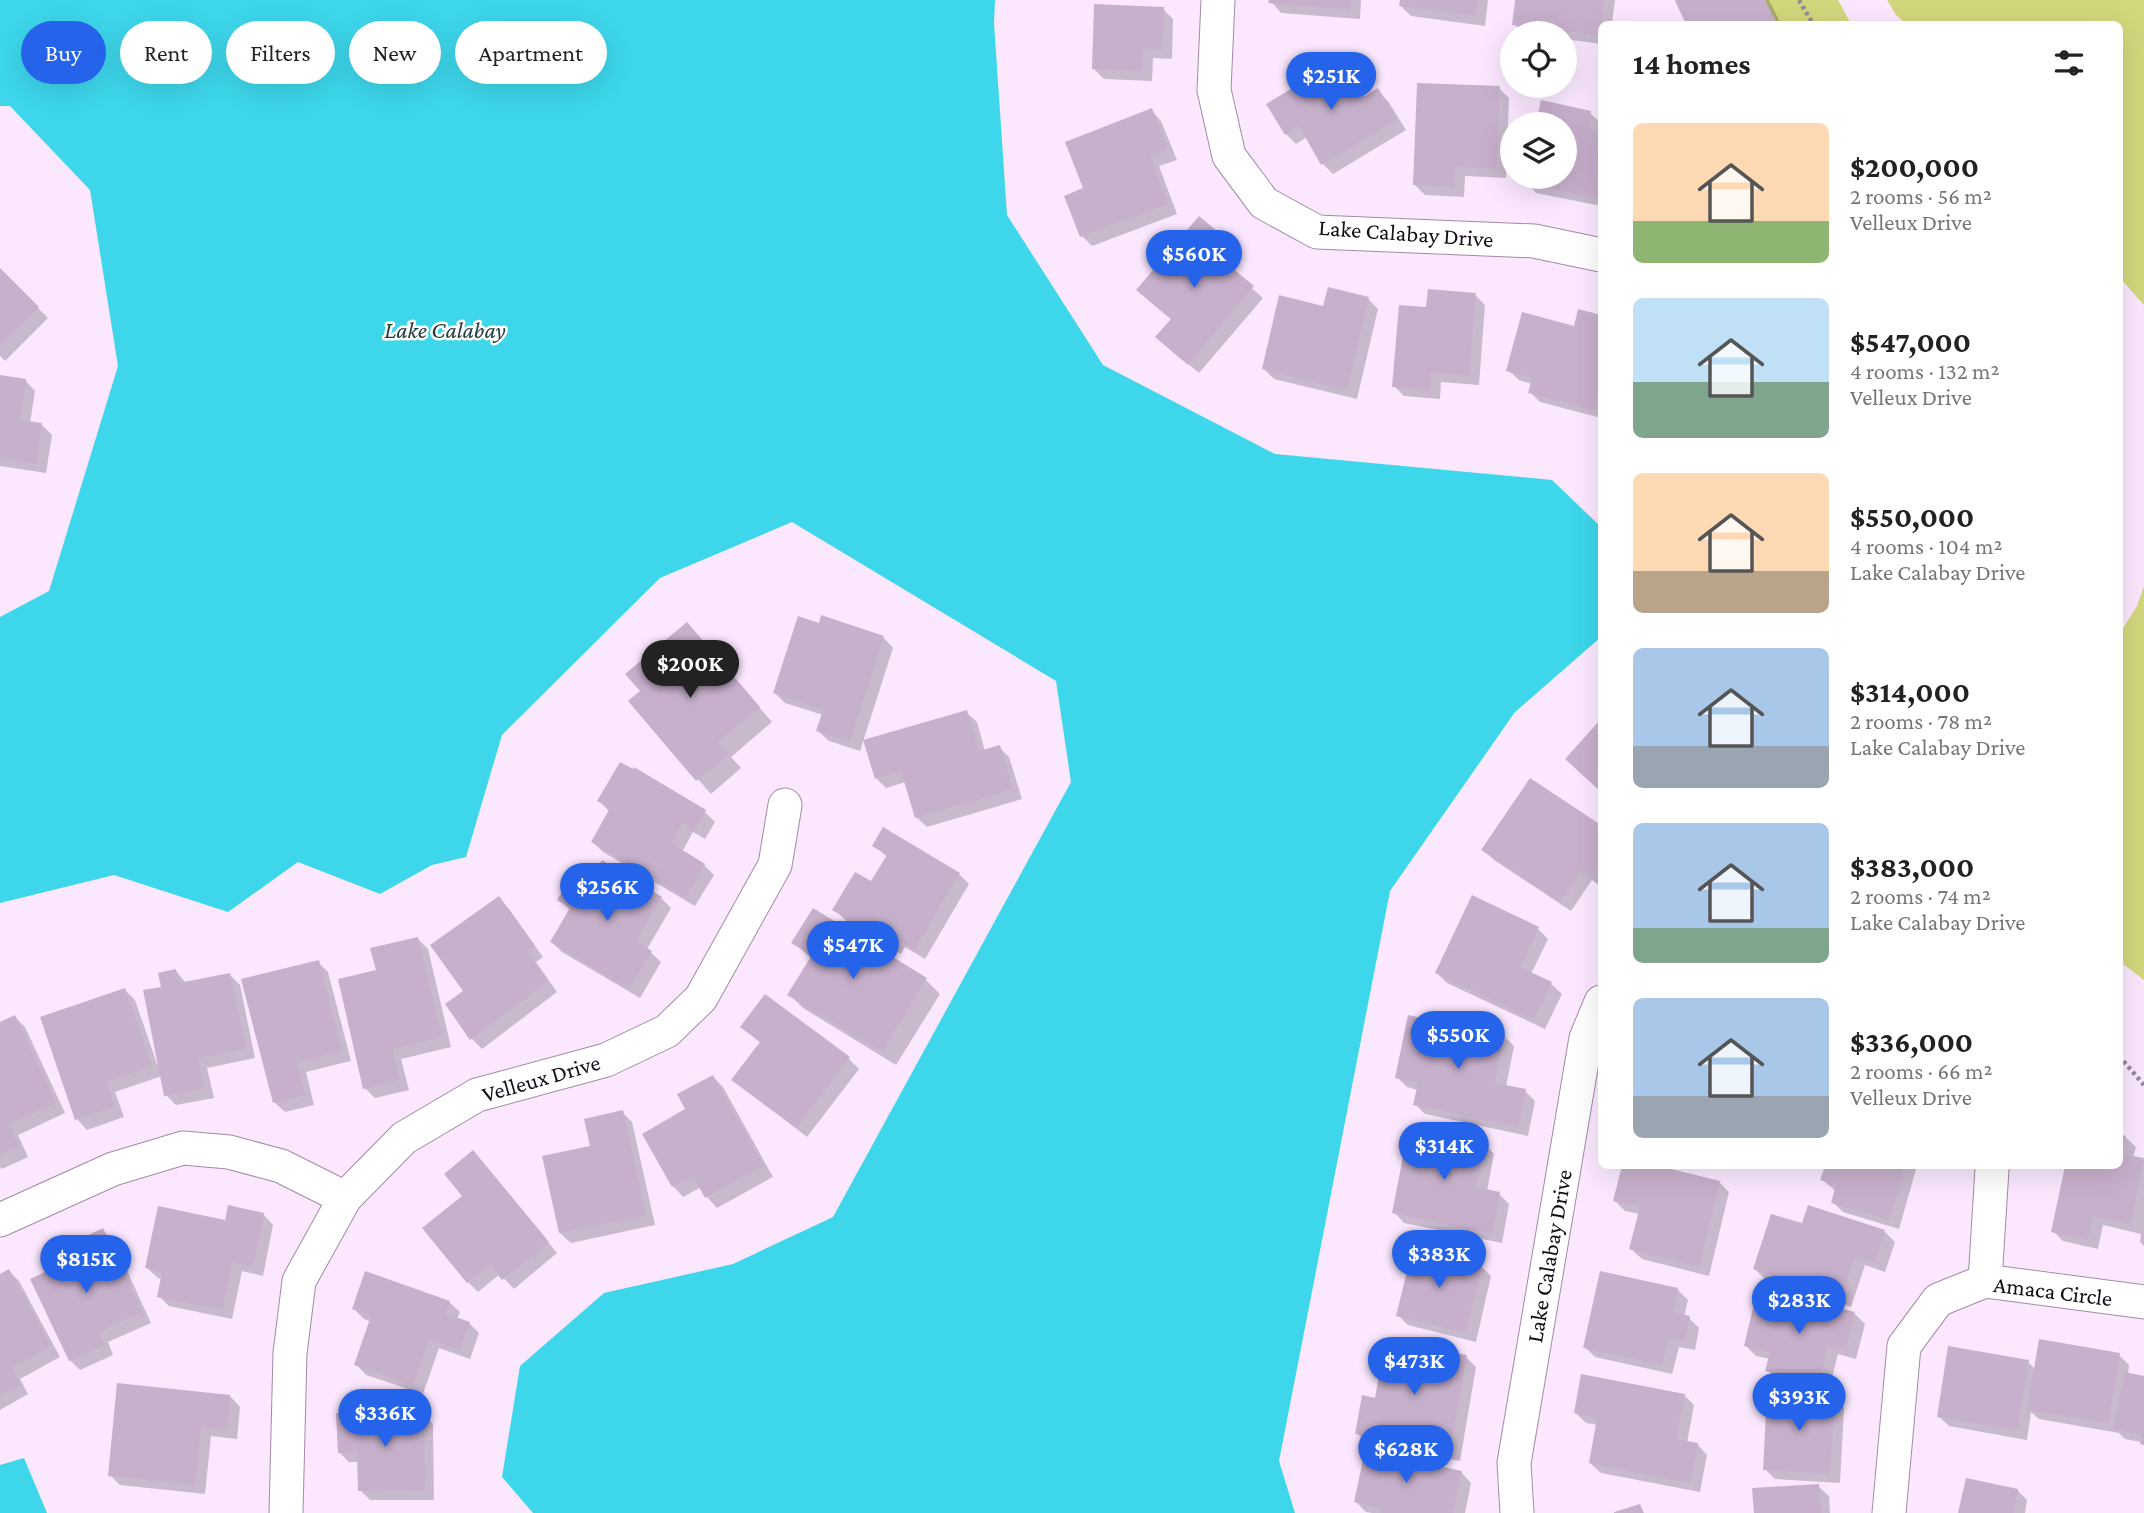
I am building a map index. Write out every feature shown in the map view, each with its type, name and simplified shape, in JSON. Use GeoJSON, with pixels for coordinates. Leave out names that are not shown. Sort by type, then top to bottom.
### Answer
{"type":"FeatureCollection","features":[{"type":"Feature","properties":{"kind":"street","name":"Lake Calabay Drive"},"geometry":{"type":"LineString","coordinates":[[1218,0],[1214,90],[1230,156],[1264,203],[1317,232],[1534,242],[1598,254]]}},
{"type":"Feature","properties":{"kind":"street","name":"Velleux Drive"},"geometry":{"type":"LineString","coordinates":[[286,1513],[290,1353],[299,1281],[345,1198],[404,1138],[477,1095],[606,1060],[667,1031],[701,998],[775,864],[785,806]]}},
{"type":"Feature","properties":{"kind":"street","name":"Lake Calabay Drive"},"geometry":{"type":"LineString","coordinates":[[1517,1513],[1514,1463],[1516,1450],[1586,1038],[1598,1009]]}},
{"type":"Feature","properties":{"kind":"street"},"geometry":{"type":"LineString","coordinates":[[0,1220],[113,1169],[183,1148],[229,1152],[281,1166],[345,1198]]}},
{"type":"Feature","properties":{"kind":"street"},"geometry":{"type":"LineString","coordinates":[[1985,1281],[1992,1169]]}},
{"type":"Feature","properties":{"kind":"street","name":"Amaca Circle"},"geometry":{"type":"LineString","coordinates":[[1889,1513],[1904,1346],[1938,1300],[1985,1281],[2144,1302]]}},
{"type":"Feature","properties":{"kind":"path"},"geometry":{"type":"LineString","coordinates":[[1799,0],[1811,21]]}},
{"type":"Feature","properties":{"kind":"path"},"geometry":{"type":"LineString","coordinates":[[2123,1060],[2144,1084]]}},
{"type":"Feature","properties":{"kind":"green space"},"geometry":{"type":"Polygon","coordinates":[[[1765,0],[1838,0],[1849,21],[1776,21],[1765,0]]]}},
{"type":"Feature","properties":{"kind":"green space"},"geometry":{"type":"Polygon","coordinates":[[[1887,0],[2144,0],[2144,305],[2123,281],[2123,21],[1903,21],[1887,0]]]}},
{"type":"Feature","properties":{"kind":"green space"},"geometry":{"type":"Polygon","coordinates":[[[2144,586],[2144,980],[2123,964],[2123,629],[2137,606],[2144,586]]]}},
{"type":"Feature","properties":{"kind":"water","name":"Lake Calabay"},"geometry":{"type":"Polygon","coordinates":[[[0,0],[995,0],[994,23],[1007,215],[1103,365],[1275,454],[1552,480],[1598,524],[1598,640],[1515,712],[1390,891],[1279,1461],[1295,1513],[533,1513],[502,1477],[520,1366],[604,1293],[733,1264],[833,1217],[1071,782],[1056,681],[792,522],[660,578],[502,735],[466,857],[432,865],[380,894],[298,862],[228,912],[114,875],[0,903],[0,617],[49,591],[118,366],[90,190],[10,106],[0,106],[0,0]]]}},
{"type":"Feature","properties":{"kind":"water"},"geometry":{"type":"Polygon","coordinates":[[[24,1458],[47,1513],[0,1513],[0,1465],[24,1458]]]}},
{"type":"Feature","properties":{"kind":"building"},"geometry":{"type":"Polygon","coordinates":[[[1269,0],[1351,0],[1350,10],[1268,3],[1269,0]]]}},
{"type":"Feature","properties":{"kind":"building"},"geometry":{"type":"Polygon","coordinates":[[[1400,0],[1477,0],[1475,16],[1399,6],[1400,0]]]}},
{"type":"Feature","properties":{"kind":"building"},"geometry":{"type":"Polygon","coordinates":[[[1515,0],[1604,0],[1602,21],[1598,21],[1598,35],[1577,32],[1577,21],[1512,21],[1515,0]]]}},
{"type":"Feature","properties":{"kind":"building"},"geometry":{"type":"Polygon","coordinates":[[[1765,0],[1776,21],[1685,21],[1675,1],[1765,0]]]}},
{"type":"Feature","properties":{"kind":"building"},"geometry":{"type":"Polygon","coordinates":[[[1094,4],[1164,7],[1162,50],[1143,49],[1142,71],[1092,69],[1094,4]]]}},
{"type":"Feature","properties":{"kind":"building"},"geometry":{"type":"Polygon","coordinates":[[[1340,60],[1362,98],[1378,88],[1397,120],[1321,165],[1299,126],[1285,135],[1266,104],[1340,60]]]}},
{"type":"Feature","properties":{"kind":"building"},"geometry":{"type":"Polygon","coordinates":[[[1417,83],[1500,86],[1497,169],[1455,167],[1454,187],[1413,185],[1417,83]]]}},
{"type":"Feature","properties":{"kind":"building"},"geometry":{"type":"Polygon","coordinates":[[[1541,100],[1591,111],[1588,129],[1598,131],[1598,199],[1552,189],[1577,189],[1577,112],[1538,112],[1541,100]]]}},
{"type":"Feature","properties":{"kind":"building"},"geometry":{"type":"Polygon","coordinates":[[[1152,108],[1168,149],[1150,156],[1168,204],[1080,237],[1064,196],[1083,188],[1065,142],[1152,108]]]}},
{"type":"Feature","properties":{"kind":"building"},"geometry":{"type":"Polygon","coordinates":[[[1199,216],[1231,243],[1219,257],[1254,286],[1188,365],[1155,337],[1171,319],[1136,290],[1199,216]]]}},
{"type":"Feature","properties":{"kind":"building"},"geometry":{"type":"Polygon","coordinates":[[[0,268],[39,307],[0,345],[0,268]]]}},
{"type":"Feature","properties":{"kind":"building"},"geometry":{"type":"Polygon","coordinates":[[[1328,287],[1369,297],[1347,390],[1262,369],[1279,295],[1323,306],[1328,287]]]}},
{"type":"Feature","properties":{"kind":"building"},"geometry":{"type":"Polygon","coordinates":[[[1428,289],[1476,293],[1469,376],[1431,372],[1430,390],[1392,387],[1399,305],[1426,307],[1428,289]]]}},
{"type":"Feature","properties":{"kind":"building"},"geometry":{"type":"Polygon","coordinates":[[[1578,309],[1598,314],[1598,394],[1594,410],[1528,393],[1532,378],[1506,371],[1522,312],[1574,326],[1578,309]]]}},
{"type":"Feature","properties":{"kind":"building"},"geometry":{"type":"Polygon","coordinates":[[[0,375],[26,379],[20,420],[42,423],[36,464],[0,458],[0,375]]]}},
{"type":"Feature","properties":{"kind":"building"},"geometry":{"type":"Polygon","coordinates":[[[821,615],[884,636],[850,742],[816,731],[823,710],[773,693],[798,616],[819,623],[821,615]]]}},
{"type":"Feature","properties":{"kind":"building"},"geometry":{"type":"Polygon","coordinates":[[[687,622],[760,707],[718,742],[729,754],[696,781],[628,701],[640,691],[625,674],[687,622]]]}},
{"type":"Feature","properties":{"kind":"building"},"geometry":{"type":"Polygon","coordinates":[[[967,710],[979,751],[1000,745],[1013,789],[915,818],[901,771],[875,779],[863,740],[967,710]]]}},
{"type":"Feature","properties":{"kind":"building"},"geometry":{"type":"Polygon","coordinates":[[[1598,722],[1598,789],[1565,759],[1598,722]]]}},
{"type":"Feature","properties":{"kind":"building"},"geometry":{"type":"Polygon","coordinates":[[[620,762],[633,769],[634,767],[706,810],[694,831],[682,823],[671,843],[705,864],[685,897],[591,842],[610,808],[597,801],[620,762]]]}},
{"type":"Feature","properties":{"kind":"building"},"geometry":{"type":"Polygon","coordinates":[[[1530,778],[1598,823],[1598,883],[1581,871],[1560,902],[1481,850],[1530,778]]]}},
{"type":"Feature","properties":{"kind":"building"},"geometry":{"type":"Polygon","coordinates":[[[883,827],[960,873],[914,950],[895,938],[890,945],[832,910],[855,872],[871,881],[887,855],[872,846],[883,827]]]}},
{"type":"Feature","properties":{"kind":"building"},"geometry":{"type":"Polygon","coordinates":[[[602,860],[662,897],[636,941],[652,951],[629,989],[550,942],[570,908],[557,900],[574,873],[588,882],[602,860]]]}},
{"type":"Feature","properties":{"kind":"building"},"geometry":{"type":"Polygon","coordinates":[[[1472,895],[1539,927],[1520,967],[1552,982],[1534,1020],[1435,973],[1472,895]]]}},
{"type":"Feature","properties":{"kind":"building"},"geometry":{"type":"Polygon","coordinates":[[[499,896],[535,946],[527,951],[548,981],[470,1040],[445,1004],[463,991],[430,945],[499,896]]]}},
{"type":"Feature","properties":{"kind":"building"},"geometry":{"type":"Polygon","coordinates":[[[813,908],[927,978],[882,1052],[787,995],[812,955],[791,943],[813,908]]]}},
{"type":"Feature","properties":{"kind":"building"},"geometry":{"type":"Polygon","coordinates":[[[418,937],[442,1037],[392,1049],[400,1080],[363,1089],[338,979],[376,970],[370,948],[418,937]]]}},
{"type":"Feature","properties":{"kind":"building"},"geometry":{"type":"Polygon","coordinates":[[[319,960],[342,1051],[297,1062],[305,1095],[273,1103],[241,979],[319,960]]]}},
{"type":"Feature","properties":{"kind":"building"},"geometry":{"type":"Polygon","coordinates":[[[176,969],[179,983],[230,973],[246,1048],[198,1058],[204,1088],[164,1096],[143,990],[161,987],[158,973],[176,969]]]}},
{"type":"Feature","properties":{"kind":"building"},"geometry":{"type":"Polygon","coordinates":[[[125,988],[152,1066],[106,1082],[115,1107],[75,1120],[40,1017],[125,988]]]}},
{"type":"Feature","properties":{"kind":"building"},"geometry":{"type":"Polygon","coordinates":[[[765,994],[850,1057],[796,1128],[731,1080],[760,1042],[740,1027],[765,994]]]}},
{"type":"Feature","properties":{"kind":"building"},"geometry":{"type":"Polygon","coordinates":[[[15,1015],[56,1103],[9,1124],[19,1146],[0,1155],[0,1022],[15,1015]]]}},
{"type":"Feature","properties":{"kind":"building"},"geometry":{"type":"Polygon","coordinates":[[[1408,1015],[1505,1035],[1495,1083],[1526,1089],[1518,1127],[1413,1105],[1418,1083],[1395,1078],[1408,1015]]]}},
{"type":"Feature","properties":{"kind":"building"},"geometry":{"type":"Polygon","coordinates":[[[713,1075],[764,1166],[705,1198],[693,1176],[672,1187],[642,1134],[685,1109],[677,1094],[713,1075]]]}},
{"type":"Feature","properties":{"kind":"building"},"geometry":{"type":"Polygon","coordinates":[[[623,1110],[646,1215],[559,1233],[542,1156],[590,1146],[584,1119],[623,1110]]]}},
{"type":"Feature","properties":{"kind":"building"},"geometry":{"type":"Polygon","coordinates":[[[1409,1126],[1485,1142],[1476,1187],[1500,1192],[1492,1234],[1392,1213],[1409,1126]]]}},
{"type":"Feature","properties":{"kind":"building"},"geometry":{"type":"Polygon","coordinates":[[[473,1150],[549,1242],[502,1280],[490,1264],[467,1283],[422,1228],[462,1196],[444,1174],[473,1150]]]}},
{"type":"Feature","properties":{"kind":"building"},"geometry":{"type":"Polygon","coordinates":[[[2123,1154],[2144,1158],[2131,1224],[2093,1216],[2088,1240],[2051,1232],[2064,1169],[2123,1169],[2123,1154]]]}},
{"type":"Feature","properties":{"kind":"building"},"geometry":{"type":"Polygon","coordinates":[[[1621,1169],[1671,1169],[1720,1181],[1699,1267],[1629,1249],[1640,1207],[1613,1201],[1621,1169]]]}},
{"type":"Feature","properties":{"kind":"building"},"geometry":{"type":"Polygon","coordinates":[[[1824,1169],[1904,1169],[1889,1220],[1831,1203],[1836,1185],[1820,1180],[1824,1169]]]}},
{"type":"Feature","properties":{"kind":"building"},"geometry":{"type":"Polygon","coordinates":[[[228,1205],[264,1213],[253,1267],[232,1262],[222,1310],[157,1297],[162,1272],[145,1268],[158,1206],[225,1220],[228,1205]]]}},
{"type":"Feature","properties":{"kind":"building"},"geometry":{"type":"Polygon","coordinates":[[[1808,1205],[1885,1230],[1875,1263],[1855,1256],[1841,1298],[1753,1269],[1771,1214],[1802,1223],[1808,1205]]]}},
{"type":"Feature","properties":{"kind":"building"},"geometry":{"type":"Polygon","coordinates":[[[103,1228],[142,1312],[99,1332],[104,1345],[69,1361],[30,1279],[75,1258],[68,1245],[103,1228]]]}},
{"type":"Feature","properties":{"kind":"building"},"geometry":{"type":"Polygon","coordinates":[[[1413,1247],[1482,1265],[1466,1333],[1396,1316],[1413,1247]]]}},
{"type":"Feature","properties":{"kind":"building"},"geometry":{"type":"Polygon","coordinates":[[[9,1269],[51,1346],[11,1368],[20,1384],[0,1395],[0,1274],[9,1269]]]}},
{"type":"Feature","properties":{"kind":"building"},"geometry":{"type":"Polygon","coordinates":[[[365,1271],[450,1301],[446,1314],[470,1322],[460,1350],[429,1339],[413,1385],[354,1365],[371,1316],[352,1309],[365,1271]]]}},
{"type":"Feature","properties":{"kind":"building"},"geometry":{"type":"Polygon","coordinates":[[[1600,1271],[1678,1288],[1673,1312],[1690,1316],[1685,1341],[1669,1338],[1662,1365],[1583,1348],[1600,1271]]]}},
{"type":"Feature","properties":{"kind":"building"},"geometry":{"type":"Polygon","coordinates":[[[1779,1293],[1855,1312],[1846,1349],[1828,1345],[1818,1384],[1765,1371],[1770,1352],[1744,1346],[1753,1308],[1774,1313],[1779,1293]]]}},
{"type":"Feature","properties":{"kind":"building"},"geometry":{"type":"Polygon","coordinates":[[[2039,1339],[2120,1353],[2108,1423],[2027,1410],[2039,1339]]]}},
{"type":"Feature","properties":{"kind":"building"},"geometry":{"type":"Polygon","coordinates":[[[1385,1341],[1467,1355],[1450,1451],[1355,1434],[1362,1395],[1375,1398],[1385,1341]]]}},
{"type":"Feature","properties":{"kind":"building"},"geometry":{"type":"Polygon","coordinates":[[[1948,1346],[2029,1360],[2017,1430],[1937,1417],[1948,1346]]]}},
{"type":"Feature","properties":{"kind":"building"},"geometry":{"type":"Polygon","coordinates":[[[2125,1372],[2144,1376],[2144,1445],[2140,1444],[2141,1435],[2113,1429],[2125,1372]]]}},
{"type":"Feature","properties":{"kind":"building"},"geometry":{"type":"Polygon","coordinates":[[[1581,1374],[1685,1394],[1676,1439],[1698,1443],[1690,1483],[1589,1463],[1597,1418],[1574,1413],[1581,1374]]]}},
{"type":"Feature","properties":{"kind":"building"},"geometry":{"type":"Polygon","coordinates":[[[117,1383],[230,1395],[227,1430],[201,1427],[195,1485],[108,1476],[117,1383]]]}},
{"type":"Feature","properties":{"kind":"building"},"geometry":{"type":"Polygon","coordinates":[[[1767,1392],[1835,1396],[1830,1474],[1763,1470],[1767,1392]]]}},
{"type":"Feature","properties":{"kind":"building"},"geometry":{"type":"Polygon","coordinates":[[[424,1412],[425,1490],[358,1491],[357,1452],[338,1453],[336,1413],[424,1412]]]}},
{"type":"Feature","properties":{"kind":"building"},"geometry":{"type":"Polygon","coordinates":[[[1365,1450],[1462,1471],[1453,1513],[1380,1513],[1381,1508],[1354,1502],[1365,1450]]]}},
{"type":"Feature","properties":{"kind":"building"},"geometry":{"type":"Polygon","coordinates":[[[1966,1478],[2018,1489],[2013,1513],[1958,1513],[1966,1478]]]}},
{"type":"Feature","properties":{"kind":"building"},"geometry":{"type":"Polygon","coordinates":[[[1819,1484],[1821,1513],[1754,1513],[1752,1488],[1819,1484]]]}},
{"type":"Feature","properties":{"kind":"building"},"geometry":{"type":"Polygon","coordinates":[[[1640,1504],[1644,1513],[1614,1513],[1614,1512],[1640,1504]]]}}]}
